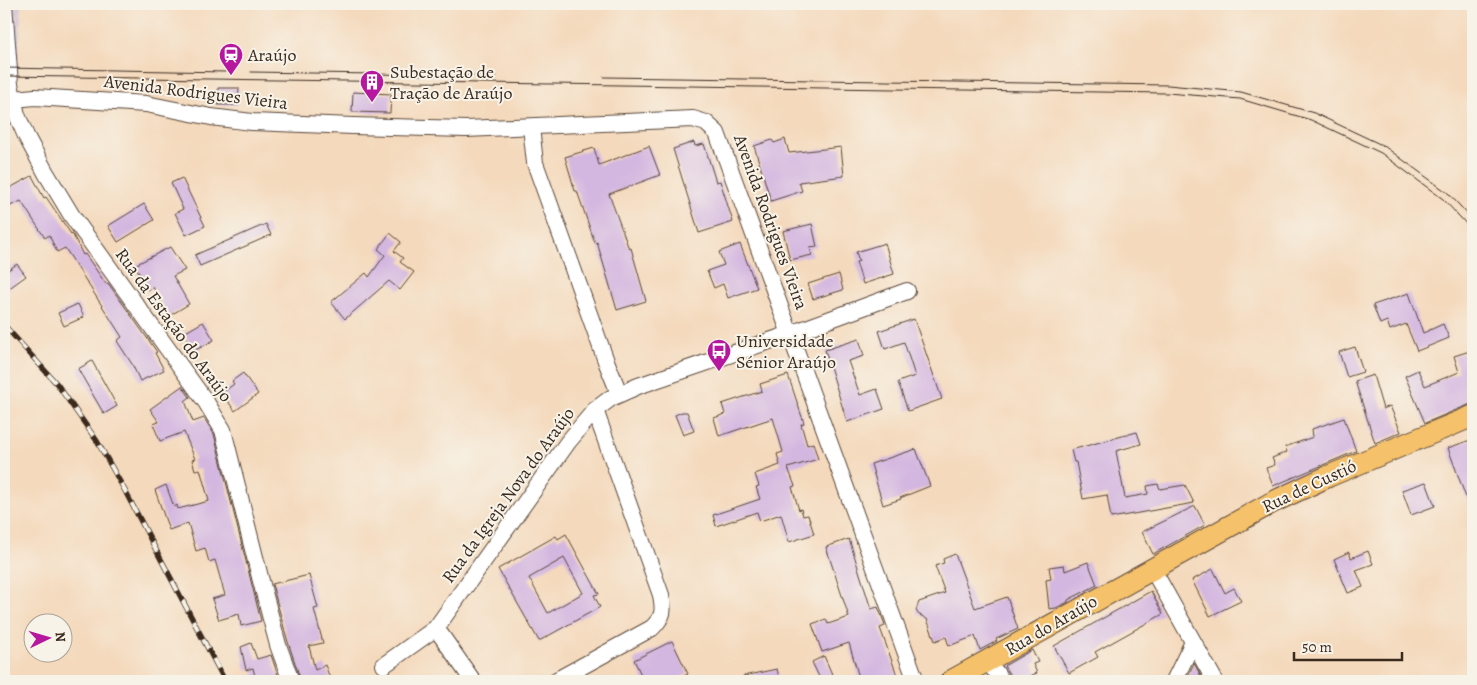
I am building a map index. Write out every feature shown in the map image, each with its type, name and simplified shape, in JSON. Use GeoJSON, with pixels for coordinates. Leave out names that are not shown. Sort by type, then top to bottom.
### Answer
{"type":"FeatureCollection","features":[{"type":"Feature","properties":{"kind":"main road","name":"Rua de Custió"},"geometry":{"type":"LineString","coordinates":[[1152,568],[1273,502],[1329,476],[1473,416]]}},
{"type":"Feature","properties":{"kind":"main road","name":"Rua do Araújo"},"geometry":{"type":"LineString","coordinates":[[954,681],[1152,568]]}},
{"type":"Feature","properties":{"kind":"street","name":"Rua da Estação do Araújo"},"geometry":{"type":"LineString","coordinates":[[4,4],[14,100],[17,115],[26,136],[72,216],[206,402],[223,430],[260,581],[278,645],[291,681]]}},
{"type":"Feature","properties":{"kind":"street","name":"Avenida Rodrigues Vieira"},"geometry":{"type":"LineString","coordinates":[[14,100],[35,97],[146,104],[211,118],[252,122],[466,129],[693,119],[706,124],[716,133],[916,681]]}},
{"type":"Feature","properties":{"kind":"street"},"geometry":{"type":"LineString","coordinates":[[531,127],[535,163],[619,393]]}},
{"type":"Feature","properties":{"kind":"street","name":"Rua da Igreja Nova do Araújo"},"geometry":{"type":"LineString","coordinates":[[384,665],[436,628],[568,442],[595,410],[619,393],[907,291]]}},
{"type":"Feature","properties":{"kind":"street"},"geometry":{"type":"LineString","coordinates":[[554,681],[652,628],[660,620],[664,609],[661,595],[595,410]]}},
{"type":"Feature","properties":{"kind":"street"},"geometry":{"type":"LineString","coordinates":[[1152,568],[1215,681]]}},
{"type":"Feature","properties":{"kind":"street"},"geometry":{"type":"LineString","coordinates":[[436,628],[473,681]]}},
{"type":"Feature","properties":{"kind":"street"},"geometry":{"type":"LineString","coordinates":[[1174,681],[1193,642]]}},
{"type":"Feature","properties":{"kind":"street"},"geometry":{"type":"LineString","coordinates":[[988,661],[1002,681]]}},
{"type":"Feature","properties":{"kind":"shaded area"},"geometry":{"type":"Polygon","coordinates":[[[4,4],[21,4],[21,19],[15,95],[4,110],[4,4]]]}},
{"type":"Feature","properties":{"kind":"building"},"geometry":{"type":"Polygon","coordinates":[[[218,88],[239,88],[238,105],[218,105],[218,88]]]}},
{"type":"Feature","properties":{"kind":"building","name":"Subestação de Tração de Araújo"},"geometry":{"type":"Polygon","coordinates":[[[353,92],[391,94],[390,113],[352,112],[353,92]]]}},
{"type":"Feature","properties":{"kind":"building"},"geometry":{"type":"Polygon","coordinates":[[[785,139],[789,153],[841,147],[844,176],[799,182],[802,191],[771,201],[754,146],[772,140],[774,143],[785,139]]]}},
{"type":"Feature","properties":{"kind":"building"},"geometry":{"type":"Polygon","coordinates":[[[694,142],[695,146],[704,144],[716,182],[720,181],[733,222],[699,233],[673,149],[694,142]]]}},
{"type":"Feature","properties":{"kind":"building"},"geometry":{"type":"Polygon","coordinates":[[[649,146],[660,175],[609,194],[629,249],[631,248],[646,301],[617,310],[597,242],[595,243],[577,191],[575,191],[565,157],[594,148],[599,165],[649,146]]]}},
{"type":"Feature","properties":{"kind":"building"},"geometry":{"type":"Polygon","coordinates":[[[32,176],[44,198],[46,197],[72,233],[83,255],[85,254],[106,284],[108,283],[157,352],[155,353],[164,370],[140,381],[132,364],[117,341],[122,337],[65,248],[57,252],[49,235],[45,238],[21,201],[10,206],[4,191],[32,176]]]}},
{"type":"Feature","properties":{"kind":"building"},"geometry":{"type":"Polygon","coordinates":[[[182,178],[205,226],[186,235],[175,213],[183,209],[171,183],[182,178]]]}},
{"type":"Feature","properties":{"kind":"building"},"geometry":{"type":"Polygon","coordinates":[[[144,204],[154,220],[118,242],[108,226],[144,204]]]}},
{"type":"Feature","properties":{"kind":"building"},"geometry":{"type":"Polygon","coordinates":[[[266,224],[271,235],[200,266],[195,255],[266,224]]]}},
{"type":"Feature","properties":{"kind":"building"},"geometry":{"type":"Polygon","coordinates":[[[812,224],[817,247],[810,248],[812,255],[790,260],[783,231],[812,224]]]}},
{"type":"Feature","properties":{"kind":"building"},"geometry":{"type":"Polygon","coordinates":[[[390,233],[401,242],[394,251],[403,258],[400,262],[414,272],[400,290],[389,281],[345,319],[331,302],[366,273],[369,277],[385,255],[378,249],[390,233]]]}},
{"type":"Feature","properties":{"kind":"building"},"geometry":{"type":"Polygon","coordinates":[[[885,243],[894,274],[863,284],[856,262],[859,261],[856,252],[885,243]]]}},
{"type":"Feature","properties":{"kind":"building"},"geometry":{"type":"Polygon","coordinates":[[[740,244],[757,288],[728,298],[723,284],[714,288],[707,271],[724,265],[719,252],[740,244]]]}},
{"type":"Feature","properties":{"kind":"building"},"geometry":{"type":"Polygon","coordinates":[[[170,247],[185,270],[173,276],[189,304],[169,316],[153,287],[148,290],[135,265],[170,247]]]}},
{"type":"Feature","properties":{"kind":"building"},"geometry":{"type":"Polygon","coordinates":[[[17,264],[26,276],[4,292],[4,273],[17,264]]]}},
{"type":"Feature","properties":{"kind":"building"},"geometry":{"type":"Polygon","coordinates":[[[839,274],[843,290],[813,299],[808,284],[839,274]]]}},
{"type":"Feature","properties":{"kind":"building"},"geometry":{"type":"Polygon","coordinates":[[[1409,293],[1423,333],[1443,324],[1449,338],[1417,351],[1406,324],[1390,330],[1387,321],[1380,324],[1373,305],[1409,293]]]}},
{"type":"Feature","properties":{"kind":"building"},"geometry":{"type":"Polygon","coordinates":[[[78,304],[84,317],[64,326],[58,313],[78,304]]]}},
{"type":"Feature","properties":{"kind":"building"},"geometry":{"type":"Polygon","coordinates":[[[914,319],[942,399],[908,411],[898,382],[915,376],[904,342],[885,349],[879,331],[914,319]]]}},
{"type":"Feature","properties":{"kind":"building"},"geometry":{"type":"Polygon","coordinates":[[[203,322],[214,340],[194,351],[184,333],[203,322]]]}},
{"type":"Feature","properties":{"kind":"building"},"geometry":{"type":"Polygon","coordinates":[[[859,339],[864,356],[848,361],[860,395],[877,389],[884,409],[847,422],[825,350],[859,339]]]}},
{"type":"Feature","properties":{"kind":"building"},"geometry":{"type":"Polygon","coordinates":[[[1355,347],[1363,372],[1347,377],[1339,352],[1355,347]]]}},
{"type":"Feature","properties":{"kind":"building"},"geometry":{"type":"Polygon","coordinates":[[[1473,350],[1473,403],[1425,423],[1405,376],[1418,370],[1425,386],[1459,372],[1454,356],[1473,350]]]}},
{"type":"Feature","properties":{"kind":"building"},"geometry":{"type":"Polygon","coordinates":[[[92,361],[117,406],[104,414],[78,369],[92,361]]]}},
{"type":"Feature","properties":{"kind":"building"},"geometry":{"type":"Polygon","coordinates":[[[243,373],[258,394],[235,411],[222,393],[234,384],[232,381],[243,373]]]}},
{"type":"Feature","properties":{"kind":"building"},"geometry":{"type":"Polygon","coordinates":[[[788,375],[804,423],[801,424],[807,445],[813,443],[818,459],[788,468],[795,486],[792,487],[799,510],[801,509],[803,516],[808,515],[814,534],[789,542],[781,514],[760,521],[757,512],[716,526],[713,515],[760,499],[756,487],[759,486],[755,474],[780,465],[777,454],[783,452],[773,418],[719,436],[714,418],[725,414],[722,404],[762,391],[760,384],[788,375]]]}},
{"type":"Feature","properties":{"kind":"building"},"geometry":{"type":"Polygon","coordinates":[[[1373,375],[1383,409],[1390,406],[1401,432],[1375,443],[1355,381],[1373,375]]]}},
{"type":"Feature","properties":{"kind":"building"},"geometry":{"type":"Polygon","coordinates":[[[182,386],[190,397],[185,401],[193,422],[204,418],[214,434],[261,621],[241,626],[239,614],[219,620],[212,599],[225,595],[215,560],[209,562],[205,548],[196,551],[188,523],[169,530],[155,490],[166,485],[174,507],[177,505],[178,509],[209,501],[200,469],[195,470],[192,460],[195,459],[184,432],[160,441],[153,424],[159,422],[150,409],[182,386]]]}},
{"type":"Feature","properties":{"kind":"building"},"geometry":{"type":"Polygon","coordinates":[[[687,412],[694,431],[683,435],[675,415],[687,412]]]}},
{"type":"Feature","properties":{"kind":"building"},"geometry":{"type":"Polygon","coordinates":[[[1344,418],[1356,451],[1273,486],[1266,468],[1275,465],[1272,458],[1287,452],[1285,447],[1313,437],[1312,429],[1344,418]]]}},
{"type":"Feature","properties":{"kind":"building"},"geometry":{"type":"Polygon","coordinates":[[[1137,432],[1141,444],[1116,451],[1125,498],[1148,494],[1147,486],[1158,484],[1160,489],[1185,485],[1194,503],[1111,518],[1107,495],[1083,499],[1076,462],[1074,462],[1071,450],[1137,432]]]}},
{"type":"Feature","properties":{"kind":"building"},"geometry":{"type":"Polygon","coordinates":[[[1473,439],[1473,514],[1472,514],[1448,448],[1473,439]]]}},
{"type":"Feature","properties":{"kind":"building"},"geometry":{"type":"Polygon","coordinates":[[[916,449],[930,486],[883,505],[871,464],[916,449]]]}},
{"type":"Feature","properties":{"kind":"building"},"geometry":{"type":"Polygon","coordinates":[[[1426,482],[1435,506],[1411,515],[1402,490],[1426,482]]]}},
{"type":"Feature","properties":{"kind":"building"},"geometry":{"type":"Polygon","coordinates":[[[1195,506],[1205,525],[1153,554],[1142,532],[1195,506]]]}},
{"type":"Feature","properties":{"kind":"building"},"geometry":{"type":"Polygon","coordinates":[[[566,534],[599,594],[594,595],[600,607],[539,641],[498,569],[556,536],[558,539],[566,534]],[[564,558],[529,578],[548,613],[583,593],[564,558]]]}},
{"type":"Feature","properties":{"kind":"building"},"geometry":{"type":"Polygon","coordinates":[[[849,539],[871,609],[878,607],[884,622],[885,626],[880,628],[897,675],[876,681],[860,681],[849,643],[822,652],[812,624],[826,619],[828,624],[849,617],[826,547],[849,539]]]}},
{"type":"Feature","properties":{"kind":"building"},"geometry":{"type":"Polygon","coordinates":[[[1368,551],[1373,564],[1356,570],[1363,587],[1348,593],[1334,559],[1349,552],[1351,558],[1368,551]]]}},
{"type":"Feature","properties":{"kind":"building"},"geometry":{"type":"Polygon","coordinates":[[[955,554],[975,608],[1007,597],[1018,629],[996,639],[997,641],[980,650],[975,636],[949,646],[946,637],[935,641],[927,619],[918,614],[916,610],[919,602],[945,593],[935,566],[944,563],[943,559],[955,554]]]}},
{"type":"Feature","properties":{"kind":"building"},"geometry":{"type":"Polygon","coordinates":[[[1088,562],[1097,585],[1056,608],[1049,609],[1046,580],[1051,579],[1049,567],[1064,565],[1065,571],[1088,562]]]}},
{"type":"Feature","properties":{"kind":"building"},"geometry":{"type":"Polygon","coordinates":[[[1213,569],[1225,593],[1234,588],[1241,601],[1210,616],[1192,580],[1213,569]]]}},
{"type":"Feature","properties":{"kind":"building"},"geometry":{"type":"Polygon","coordinates":[[[309,575],[318,608],[314,609],[323,643],[309,646],[315,670],[325,665],[331,681],[301,681],[272,584],[309,575]]]}},
{"type":"Feature","properties":{"kind":"building"},"geometry":{"type":"Polygon","coordinates":[[[1151,591],[1163,614],[1095,652],[1098,657],[1069,673],[1054,646],[1151,591]]]}},
{"type":"Feature","properties":{"kind":"building"},"geometry":{"type":"Polygon","coordinates":[[[672,641],[688,674],[673,681],[644,681],[634,660],[672,641]]]}},
{"type":"Feature","properties":{"kind":"building"},"geometry":{"type":"Polygon","coordinates":[[[251,643],[257,659],[271,655],[280,681],[256,681],[253,668],[246,670],[241,647],[251,643]]]}},
{"type":"Feature","properties":{"kind":"building"},"geometry":{"type":"Polygon","coordinates":[[[1032,650],[1038,662],[1033,664],[1037,673],[1018,681],[1012,681],[1004,666],[1032,650]]]}},
{"type":"Feature","properties":{"kind":"building"},"geometry":{"type":"Polygon","coordinates":[[[824,656],[835,681],[821,681],[812,662],[824,656]]]}},
{"type":"Feature","properties":{"kind":"building"},"geometry":{"type":"Polygon","coordinates":[[[1194,663],[1203,680],[1187,681],[1186,680],[1194,663]]]}},
{"type":"Feature","properties":{"kind":"building"},"geometry":{"type":"Polygon","coordinates":[[[777,669],[780,681],[744,681],[743,676],[777,669]]]}},
{"type":"Feature","properties":{"kind":"tram line"},"geometry":{"type":"LineString","coordinates":[[4,68],[226,72]]}},
{"type":"Feature","properties":{"kind":"tram line"},"geometry":{"type":"LineString","coordinates":[[251,72],[496,76]]}},
{"type":"Feature","properties":{"kind":"tram line"},"geometry":{"type":"LineString","coordinates":[[4,76],[1167,93],[1240,99],[1311,120],[1381,153],[1443,199],[1473,231]]}},
{"type":"Feature","properties":{"kind":"tram line"},"geometry":{"type":"LineString","coordinates":[[604,77],[1168,85],[1241,92],[1314,113],[1384,146],[1448,193],[1473,220]]}},
{"type":"Feature","properties":{"kind":"railway"},"geometry":{"type":"LineString","coordinates":[[4,325],[57,384],[97,441],[225,681]]}},
{"type":"Feature","properties":{"kind":"place","name":"Araújo"},"geometry":{"type":"Point","coordinates":[231,76]}},
{"type":"Feature","properties":{"kind":"place","name":"Subestação de Tração de Araújo"},"geometry":{"type":"Point","coordinates":[372,103]}},
{"type":"Feature","properties":{"kind":"place","name":"Universidade Sénior Araújo"},"geometry":{"type":"Point","coordinates":[719,372]}}]}
